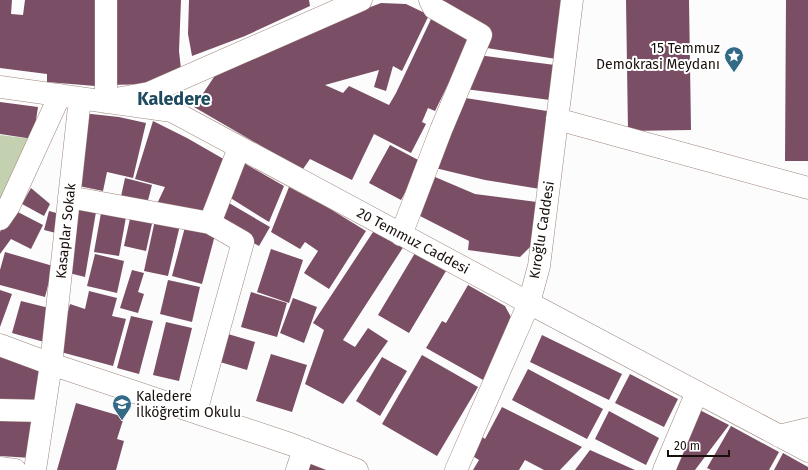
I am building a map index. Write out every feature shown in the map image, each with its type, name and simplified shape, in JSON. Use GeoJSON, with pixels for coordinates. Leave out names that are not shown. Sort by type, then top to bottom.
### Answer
{"type":"FeatureCollection","features":[{"type":"Feature","properties":{"kind":"street"},"geometry":{"type":"LineString","coordinates":[[106,0],[106,102],[149,93],[361,0]]}},
{"type":"Feature","properties":{"kind":"street"},"geometry":{"type":"LineString","coordinates":[[401,234],[441,130],[481,35],[434,8],[430,0]]}},
{"type":"Feature","properties":{"kind":"street","name":"Kıroğlu Caddesi"},"geometry":{"type":"LineString","coordinates":[[456,470],[529,303],[539,266],[572,0]]}},
{"type":"Feature","properties":{"kind":"street","name":"20 Temmuz Caddesi"},"geometry":{"type":"LineString","coordinates":[[0,87],[172,111],[808,451]]}},
{"type":"Feature","properties":{"kind":"street"},"geometry":{"type":"LineString","coordinates":[[0,219],[9,206],[70,97]]}},
{"type":"Feature","properties":{"kind":"street","name":"Kasaplar Sokak"},"geometry":{"type":"LineString","coordinates":[[35,470],[51,364],[69,197],[70,97]]}},
{"type":"Feature","properties":{"kind":"street"},"geometry":{"type":"LineString","coordinates":[[557,119],[808,188]]}},
{"type":"Feature","properties":{"kind":"street"},"geometry":{"type":"LineString","coordinates":[[210,223],[240,148]]}},
{"type":"Feature","properties":{"kind":"street"},"geometry":{"type":"LineString","coordinates":[[69,197],[210,223],[243,242],[196,412]]}},
{"type":"Feature","properties":{"kind":"street"},"geometry":{"type":"LineString","coordinates":[[0,345],[51,364],[290,444],[357,470]]}},
{"type":"Feature","properties":{"kind":"street"},"geometry":{"type":"LineString","coordinates":[[664,470],[697,392]]}},
{"type":"Feature","properties":{"kind":"street"},"geometry":{"type":"LineString","coordinates":[[0,410],[44,411]]}},
{"type":"Feature","properties":{"kind":"street"},"geometry":{"type":"LineString","coordinates":[[779,436],[808,429]]}},
{"type":"Feature","properties":{"kind":"street"},"geometry":{"type":"LineString","coordinates":[[297,470],[304,449]]}},
{"type":"Feature","properties":{"kind":"street"},"geometry":{"type":"LineString","coordinates":[[0,468],[15,470]]}},
{"type":"Feature","properties":{"kind":"green space"},"geometry":{"type":"Polygon","coordinates":[[[0,135],[33,139],[0,211],[0,135]]]}},
{"type":"Feature","properties":{"kind":"building"},"geometry":{"type":"Polygon","coordinates":[[[0,0],[12,0],[11,14],[23,15],[25,0],[100,0],[95,86],[47,82],[47,74],[0,68],[0,0]]]}},
{"type":"Feature","properties":{"kind":"building"},"geometry":{"type":"Polygon","coordinates":[[[110,0],[181,0],[179,51],[181,69],[153,84],[108,85],[110,0]]]}},
{"type":"Feature","properties":{"kind":"building"},"geometry":{"type":"Polygon","coordinates":[[[189,0],[309,0],[310,6],[245,36],[192,56],[188,34],[189,0]]]}},
{"type":"Feature","properties":{"kind":"building"},"geometry":{"type":"Polygon","coordinates":[[[441,0],[565,0],[556,59],[481,47],[441,0]]]}},
{"type":"Feature","properties":{"kind":"building"},"geometry":{"type":"Polygon","coordinates":[[[626,0],[689,0],[691,130],[628,131],[626,0]]]}},
{"type":"Feature","properties":{"kind":"building"},"geometry":{"type":"Polygon","coordinates":[[[786,0],[808,0],[808,161],[785,161],[786,0]]]}},
{"type":"Feature","properties":{"kind":"building"},"geometry":{"type":"Polygon","coordinates":[[[381,3],[406,4],[429,15],[402,71],[393,66],[386,91],[374,87],[379,70],[325,85],[343,93],[349,86],[389,105],[432,17],[472,36],[435,111],[428,108],[422,122],[426,124],[411,153],[374,134],[352,180],[310,159],[303,169],[194,107],[222,65],[381,3]]]}},
{"type":"Feature","properties":{"kind":"building"},"geometry":{"type":"Polygon","coordinates":[[[478,55],[555,65],[550,100],[465,89],[478,55]]]}},
{"type":"Feature","properties":{"kind":"building"},"geometry":{"type":"Polygon","coordinates":[[[459,97],[547,111],[540,189],[485,180],[431,167],[459,97]]]}},
{"type":"Feature","properties":{"kind":"building"},"geometry":{"type":"Polygon","coordinates":[[[0,102],[38,107],[33,139],[0,134],[0,102]]]}},
{"type":"Feature","properties":{"kind":"building"},"geometry":{"type":"Polygon","coordinates":[[[82,113],[119,117],[146,123],[133,178],[107,172],[103,191],[74,185],[82,113]]]}},
{"type":"Feature","properties":{"kind":"building"},"geometry":{"type":"Polygon","coordinates":[[[153,121],[187,138],[227,161],[200,216],[155,208],[165,187],[135,179],[153,121]]]}},
{"type":"Feature","properties":{"kind":"building"},"geometry":{"type":"Polygon","coordinates":[[[390,145],[422,162],[401,200],[369,183],[390,145]]]}},
{"type":"Feature","properties":{"kind":"building"},"geometry":{"type":"Polygon","coordinates":[[[244,163],[284,186],[269,222],[229,197],[244,163]]]}},
{"type":"Feature","properties":{"kind":"building"},"geometry":{"type":"Polygon","coordinates":[[[435,177],[475,194],[537,202],[531,246],[520,257],[468,250],[469,241],[418,215],[435,177]]]}},
{"type":"Feature","properties":{"kind":"building"},"geometry":{"type":"Polygon","coordinates":[[[125,178],[152,185],[146,208],[120,201],[125,178]]]}},
{"type":"Feature","properties":{"kind":"building"},"geometry":{"type":"Polygon","coordinates":[[[289,187],[327,207],[366,231],[329,289],[304,273],[318,251],[305,242],[300,249],[271,232],[289,187]]]}},
{"type":"Feature","properties":{"kind":"building"},"geometry":{"type":"Polygon","coordinates":[[[31,188],[50,204],[44,216],[22,204],[31,188]]]}},
{"type":"Feature","properties":{"kind":"building"},"geometry":{"type":"Polygon","coordinates":[[[72,202],[97,206],[85,277],[65,272],[72,202]]]}},
{"type":"Feature","properties":{"kind":"building"},"geometry":{"type":"Polygon","coordinates":[[[229,203],[270,227],[259,246],[218,223],[229,203]]]}},
{"type":"Feature","properties":{"kind":"building"},"geometry":{"type":"Polygon","coordinates":[[[12,209],[43,225],[31,249],[11,239],[0,254],[0,232],[12,209]]]}},
{"type":"Feature","properties":{"kind":"building"},"geometry":{"type":"Polygon","coordinates":[[[49,211],[60,214],[56,233],[44,230],[49,211]]]}},
{"type":"Feature","properties":{"kind":"building"},"geometry":{"type":"Polygon","coordinates":[[[101,213],[126,217],[119,256],[94,252],[101,213]]]}},
{"type":"Feature","properties":{"kind":"building"},"geometry":{"type":"Polygon","coordinates":[[[131,214],[153,219],[146,251],[124,246],[131,214]]]}},
{"type":"Feature","properties":{"kind":"building"},"geometry":{"type":"Polygon","coordinates":[[[155,220],[180,225],[168,276],[144,271],[155,220]]]}},
{"type":"Feature","properties":{"kind":"building"},"geometry":{"type":"Polygon","coordinates":[[[185,227],[215,235],[202,284],[172,276],[185,227]]]}},
{"type":"Feature","properties":{"kind":"building"},"geometry":{"type":"Polygon","coordinates":[[[375,229],[404,246],[343,340],[355,347],[368,328],[388,341],[343,404],[305,384],[324,330],[313,323],[375,229]]]}},
{"type":"Feature","properties":{"kind":"building"},"geometry":{"type":"Polygon","coordinates":[[[271,249],[303,260],[289,303],[257,292],[271,249]]]}},
{"type":"Feature","properties":{"kind":"building"},"geometry":{"type":"Polygon","coordinates":[[[5,252],[53,266],[45,297],[0,285],[0,270],[5,252]]]}},
{"type":"Feature","properties":{"kind":"building"},"geometry":{"type":"Polygon","coordinates":[[[415,253],[446,271],[409,333],[378,315],[415,253]]]}},
{"type":"Feature","properties":{"kind":"building"},"geometry":{"type":"Polygon","coordinates":[[[95,254],[124,261],[117,293],[87,286],[95,254]]]}},
{"type":"Feature","properties":{"kind":"building"},"geometry":{"type":"Polygon","coordinates":[[[132,270],[144,273],[138,292],[144,294],[138,313],[120,308],[132,270]]]}},
{"type":"Feature","properties":{"kind":"building"},"geometry":{"type":"Polygon","coordinates":[[[168,280],[200,287],[192,322],[160,314],[168,280]]]}},
{"type":"Feature","properties":{"kind":"building"},"geometry":{"type":"Polygon","coordinates":[[[468,285],[505,306],[511,317],[506,341],[485,381],[426,348],[442,321],[446,323],[468,285]]]}},
{"type":"Feature","properties":{"kind":"building"},"geometry":{"type":"Polygon","coordinates":[[[0,290],[12,294],[0,327],[0,290]]]}},
{"type":"Feature","properties":{"kind":"building"},"geometry":{"type":"Polygon","coordinates":[[[89,291],[117,298],[112,316],[126,319],[113,366],[57,351],[70,304],[85,309],[89,291]]]}},
{"type":"Feature","properties":{"kind":"building"},"geometry":{"type":"Polygon","coordinates":[[[251,292],[287,303],[277,337],[241,327],[251,292]]]}},
{"type":"Feature","properties":{"kind":"building"},"geometry":{"type":"Polygon","coordinates":[[[293,298],[317,307],[304,343],[280,333],[293,298]]]}},
{"type":"Feature","properties":{"kind":"building"},"geometry":{"type":"Polygon","coordinates":[[[21,301],[53,309],[44,342],[12,333],[21,301]]]}},
{"type":"Feature","properties":{"kind":"building"},"geometry":{"type":"Polygon","coordinates":[[[131,316],[153,321],[139,374],[117,368],[131,316]]]}},
{"type":"Feature","properties":{"kind":"building"},"geometry":{"type":"Polygon","coordinates":[[[166,322],[192,328],[179,381],[153,375],[166,322]]]}},
{"type":"Feature","properties":{"kind":"building"},"geometry":{"type":"Polygon","coordinates":[[[228,334],[255,342],[247,370],[220,362],[228,334]]]}},
{"type":"Feature","properties":{"kind":"building"},"geometry":{"type":"Polygon","coordinates":[[[542,335],[622,374],[609,400],[530,362],[542,335]]]}},
{"type":"Feature","properties":{"kind":"building"},"geometry":{"type":"Polygon","coordinates":[[[271,354],[307,365],[292,412],[256,401],[271,354]]]}},
{"type":"Feature","properties":{"kind":"building"},"geometry":{"type":"Polygon","coordinates":[[[422,355],[478,387],[437,456],[382,424],[422,355]]]}},
{"type":"Feature","properties":{"kind":"building"},"geometry":{"type":"Polygon","coordinates":[[[0,357],[44,372],[41,407],[0,406],[0,357]]]}},
{"type":"Feature","properties":{"kind":"building"},"geometry":{"type":"Polygon","coordinates":[[[382,357],[407,371],[380,416],[356,401],[382,357]]]}},
{"type":"Feature","properties":{"kind":"building"},"geometry":{"type":"Polygon","coordinates":[[[528,369],[603,409],[587,439],[512,400],[528,369]]]}},
{"type":"Feature","properties":{"kind":"building"},"geometry":{"type":"Polygon","coordinates":[[[630,374],[678,399],[664,427],[615,403],[630,374]]]}},
{"type":"Feature","properties":{"kind":"building"},"geometry":{"type":"Polygon","coordinates":[[[76,403],[124,417],[117,439],[124,441],[116,470],[57,470],[76,403]]]}},
{"type":"Feature","properties":{"kind":"building"},"geometry":{"type":"Polygon","coordinates":[[[692,406],[729,425],[695,470],[665,470],[692,406]]]}},
{"type":"Feature","properties":{"kind":"building"},"geometry":{"type":"Polygon","coordinates":[[[502,407],[582,447],[560,470],[544,470],[525,460],[519,470],[473,470],[479,460],[471,455],[481,436],[485,439],[502,407]]]}},
{"type":"Feature","properties":{"kind":"building"},"geometry":{"type":"Polygon","coordinates":[[[609,411],[659,438],[646,465],[595,439],[609,411]]]}},
{"type":"Feature","properties":{"kind":"building"},"geometry":{"type":"Polygon","coordinates":[[[0,415],[33,417],[31,458],[0,456],[0,415]]]}},
{"type":"Feature","properties":{"kind":"building"},"geometry":{"type":"Polygon","coordinates":[[[731,426],[779,452],[769,470],[711,470],[707,468],[731,426]]]}},
{"type":"Feature","properties":{"kind":"building"},"geometry":{"type":"Polygon","coordinates":[[[590,450],[635,470],[575,470],[590,450]]]}},
{"type":"Feature","properties":{"kind":"building"},"geometry":{"type":"Polygon","coordinates":[[[783,453],[808,467],[808,470],[774,470],[783,453]]]}},
{"type":"Feature","properties":{"kind":"building"},"geometry":{"type":"Polygon","coordinates":[[[306,460],[335,470],[303,470],[306,460]]]}},
{"type":"Feature","properties":{"kind":"place","name":"15 Temmuz Demokrasi Meydanı"},"geometry":{"type":"Point","coordinates":[734,73]}},
{"type":"Feature","properties":{"kind":"place","name":"Kaledere İlköğretim Okulu"},"geometry":{"type":"Point","coordinates":[122,421]}},
{"type":"Feature","properties":{"kind":"district","name":"Kaledere"},"geometry":{"type":"Point","coordinates":[174,99]}}]}
